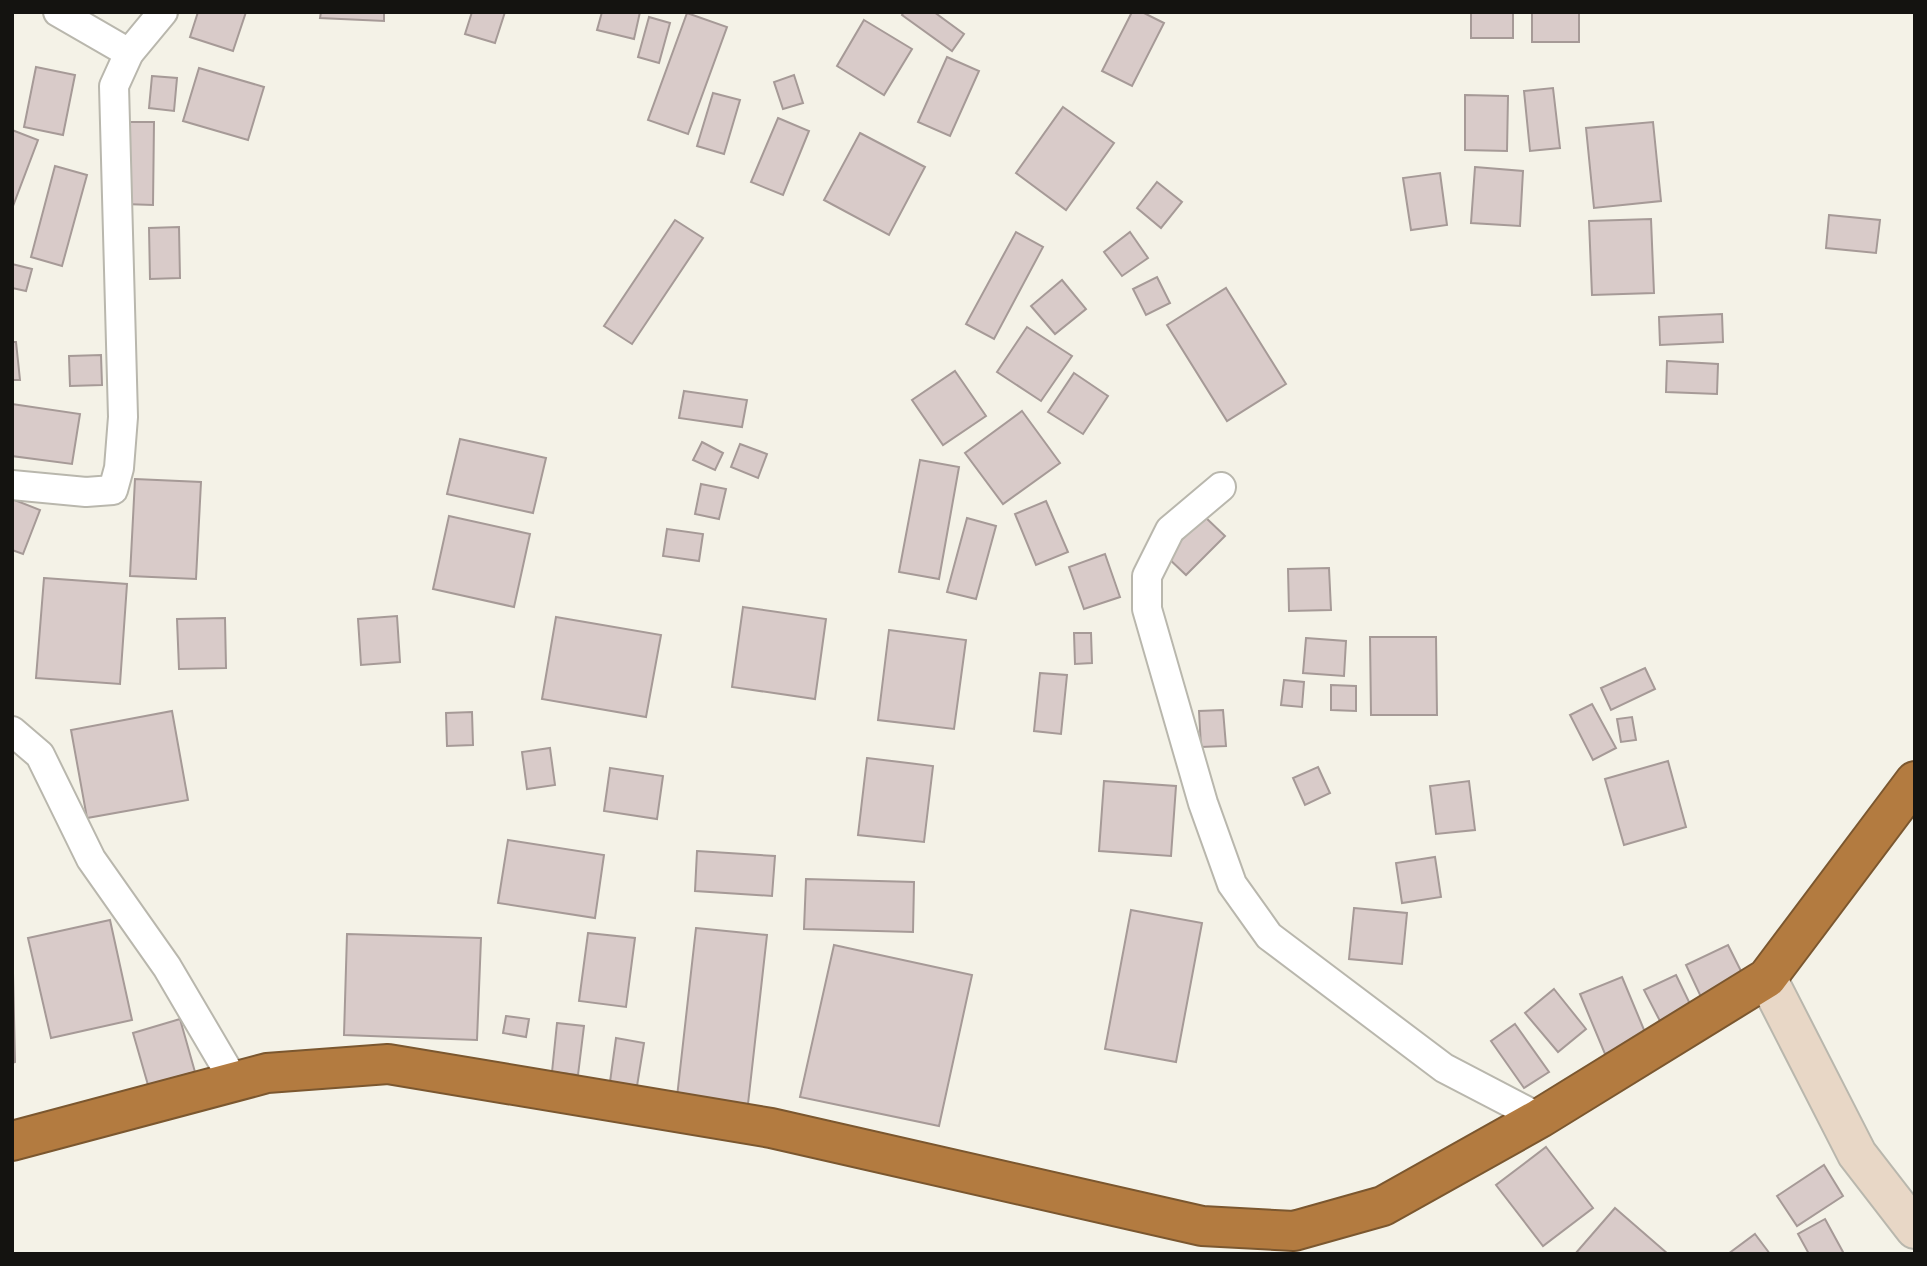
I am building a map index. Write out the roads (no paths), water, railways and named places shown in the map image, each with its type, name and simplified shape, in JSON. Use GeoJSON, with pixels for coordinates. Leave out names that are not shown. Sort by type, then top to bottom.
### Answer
{"type":"FeatureCollection","features":[{"type":"Feature","properties":{"kind":"highway"},"geometry":{"type":"LineString","coordinates":[[12,1141],[267,1073],[388,1063],[771,1128],[1202,1226],[1294,1231],[1384,1206],[1540,1118],[1768,978],[1915,780]]}},
{"type":"Feature","properties":{"kind":"street"},"geometry":{"type":"LineString","coordinates":[[58,12],[129,53]]}},
{"type":"Feature","properties":{"kind":"street"},"geometry":{"type":"LineString","coordinates":[[12,485],[86,492],[113,491],[119,468],[123,417],[114,86],[129,53],[163,12]]}},
{"type":"Feature","properties":{"kind":"street"},"geometry":{"type":"LineString","coordinates":[[1222,487],[1170,530],[1147,576],[1147,609],[1203,803],[1232,884],[1269,936],[1444,1068],[1540,1118]]}},
{"type":"Feature","properties":{"kind":"street"},"geometry":{"type":"LineString","coordinates":[[12,731],[40,755],[90,859],[167,967],[234,1081]]}},
{"type":"Feature","properties":{"kind":"street"},"geometry":{"type":"LineString","coordinates":[[1768,978],[1857,1154],[1915,1228]]}}]}
